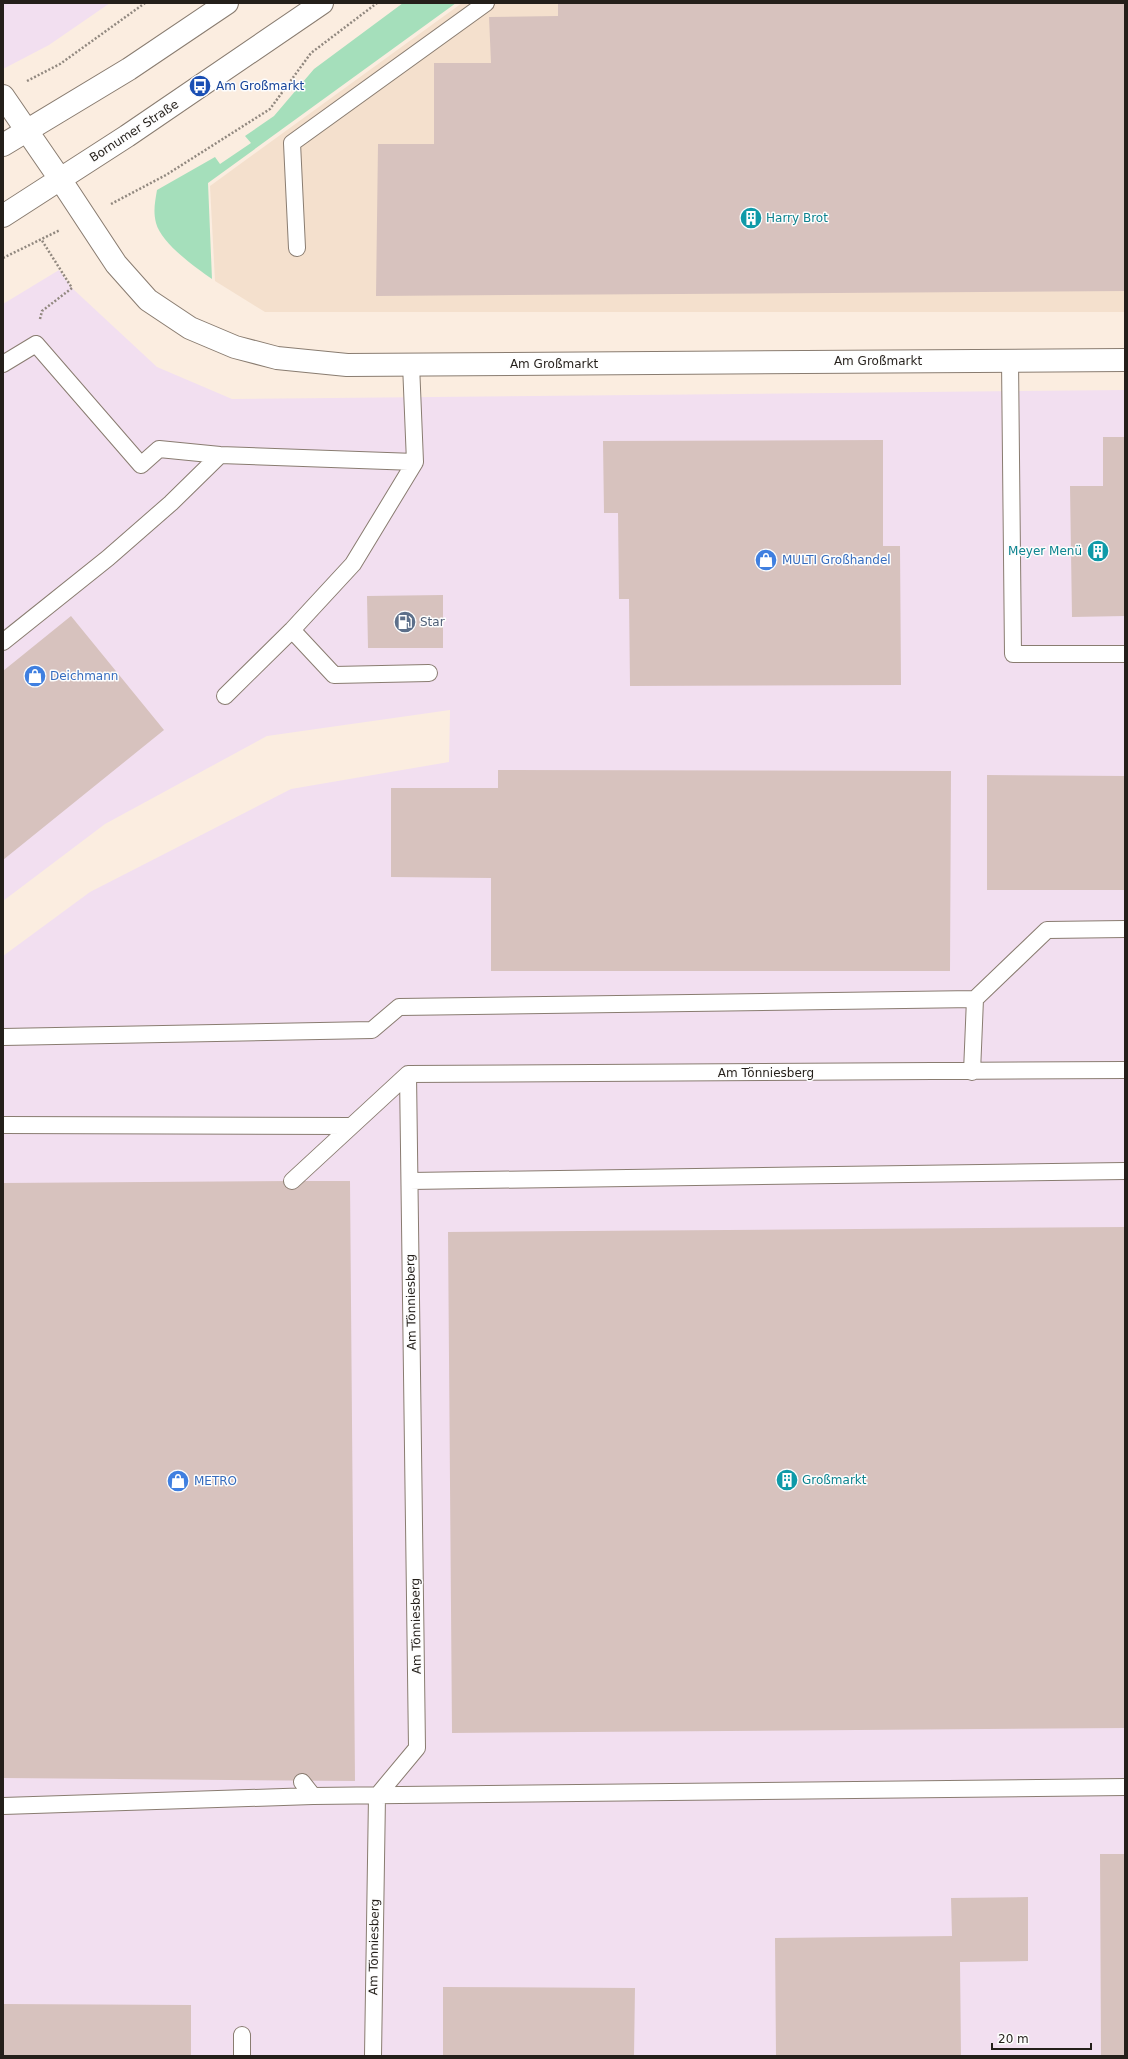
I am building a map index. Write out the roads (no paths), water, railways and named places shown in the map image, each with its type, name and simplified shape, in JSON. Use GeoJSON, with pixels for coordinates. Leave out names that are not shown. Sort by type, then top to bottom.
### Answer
{"type":"FeatureCollection","features":[{"type":"Feature","properties":{"kind":"street"},"geometry":{"type":"LineString","coordinates":[[3,145],[129,69],[227,3]]}},
{"type":"Feature","properties":{"kind":"street","name":"Bornumer Straße"},"geometry":{"type":"LineString","coordinates":[[3,216],[127,136],[322,3]]}},
{"type":"Feature","properties":{"kind":"street"},"geometry":{"type":"LineString","coordinates":[[3,96],[27,131]]}},
{"type":"Feature","properties":{"kind":"street","name":"Am Großmarkt"},"geometry":{"type":"LineString","coordinates":[[27,131],[116,264],[148,300],[190,328],[235,347],[277,358],[347,365],[1125,360]]}},
{"type":"Feature","properties":{"kind":"lane"},"geometry":{"type":"LineString","coordinates":[[297,248],[292,143],[486,3]]}},
{"type":"Feature","properties":{"kind":"lane"},"geometry":{"type":"LineString","coordinates":[[3,364],[36,344],[141,465],[159,449],[220,456],[415,462]]}},
{"type":"Feature","properties":{"kind":"lane"},"geometry":{"type":"LineString","coordinates":[[1010,360],[1012,654],[1125,654]]}},
{"type":"Feature","properties":{"kind":"lane"},"geometry":{"type":"LineString","coordinates":[[225,696],[292,630],[353,564],[415,462],[411,364]]}},
{"type":"Feature","properties":{"kind":"lane"},"geometry":{"type":"LineString","coordinates":[[3,642],[108,558],[171,503],[220,456]]}},
{"type":"Feature","properties":{"kind":"lane"},"geometry":{"type":"LineString","coordinates":[[292,630],[334,675],[429,673]]}},
{"type":"Feature","properties":{"kind":"lane"},"geometry":{"type":"LineString","coordinates":[[3,1037],[372,1030],[398,1007],[975,998],[1047,930],[1125,929]]}},
{"type":"Feature","properties":{"kind":"lane"},"geometry":{"type":"LineString","coordinates":[[972,1072],[975,998]]}},
{"type":"Feature","properties":{"kind":"lane","name":"Am Tönniesberg"},"geometry":{"type":"LineString","coordinates":[[373,2056],[377,1796],[417,1748],[408,1074],[1125,1070]]}},
{"type":"Feature","properties":{"kind":"lane"},"geometry":{"type":"LineString","coordinates":[[292,1181],[408,1074]]}},
{"type":"Feature","properties":{"kind":"lane"},"geometry":{"type":"LineString","coordinates":[[3,1125],[352,1126]]}},
{"type":"Feature","properties":{"kind":"lane"},"geometry":{"type":"LineString","coordinates":[[410,1181],[1125,1171]]}},
{"type":"Feature","properties":{"kind":"lane"},"geometry":{"type":"LineString","coordinates":[[302,1782],[313,1796]]}},
{"type":"Feature","properties":{"kind":"lane"},"geometry":{"type":"LineString","coordinates":[[3,1806],[313,1796],[1125,1787]]}},
{"type":"Feature","properties":{"kind":"lane"},"geometry":{"type":"LineString","coordinates":[[242,2035],[242,2056]]}},
{"type":"Feature","properties":{"kind":"place","name":"Am Großmarkt"},"geometry":{"type":"Point","coordinates":[200,86]}},
{"type":"Feature","properties":{"kind":"place","name":"Harry Brot"},"geometry":{"type":"Point","coordinates":[751,218]}},
{"type":"Feature","properties":{"kind":"place","name":"Meyer Menü"},"geometry":{"type":"Point","coordinates":[1098,551]}},
{"type":"Feature","properties":{"kind":"place","name":"MULTI Großhandel"},"geometry":{"type":"Point","coordinates":[766,560]}},
{"type":"Feature","properties":{"kind":"place","name":"Star"},"geometry":{"type":"Point","coordinates":[405,622]}},
{"type":"Feature","properties":{"kind":"place","name":"Deichmann"},"geometry":{"type":"Point","coordinates":[35,676]}},
{"type":"Feature","properties":{"kind":"place","name":"Großmarkt"},"geometry":{"type":"Point","coordinates":[787,1480]}},
{"type":"Feature","properties":{"kind":"place","name":"METRO"},"geometry":{"type":"Point","coordinates":[178,1481]}}]}
